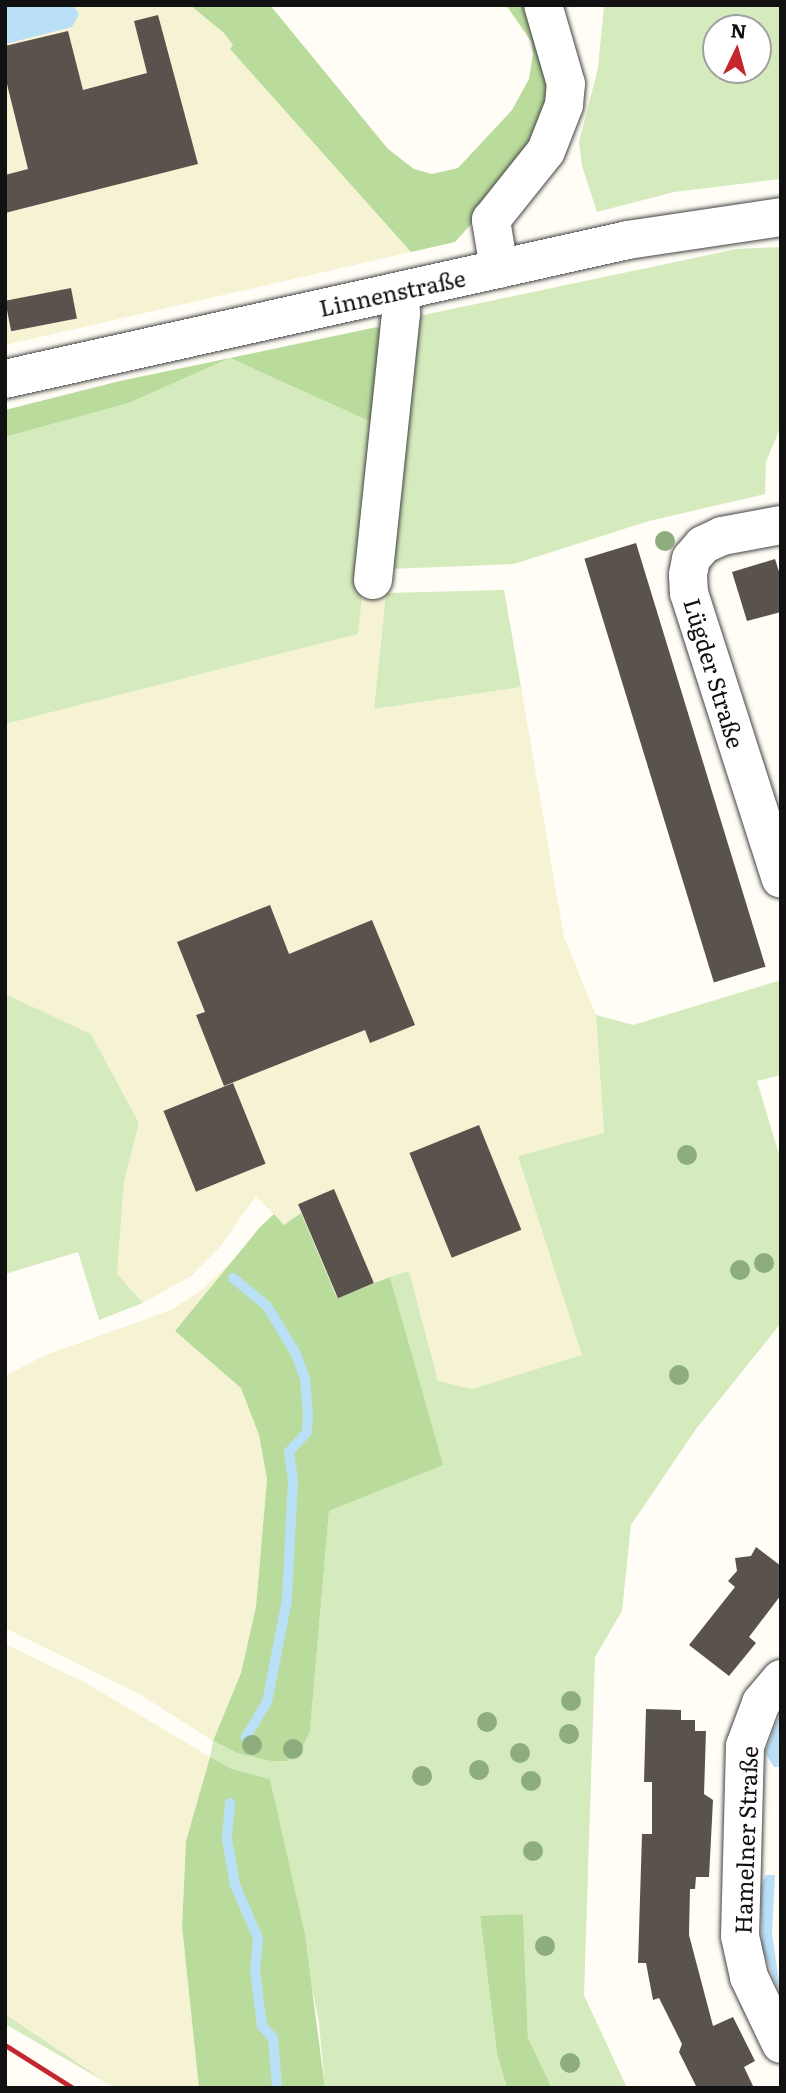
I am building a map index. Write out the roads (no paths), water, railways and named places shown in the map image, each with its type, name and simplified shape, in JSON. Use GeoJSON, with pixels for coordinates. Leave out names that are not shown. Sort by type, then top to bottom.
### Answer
{"type":"FeatureCollection","features":[{"type":"Feature","properties":{"kind":"street"},"geometry":{"type":"LineString","coordinates":[[499,269],[491,220],[546,151],[564,105],[566,84],[543,5]]}},
{"type":"Feature","properties":{"kind":"street","name":"Linnenstraße"},"geometry":{"type":"LineString","coordinates":[[5,379],[654,235],[781,218]]}},
{"type":"Feature","properties":{"kind":"street"},"geometry":{"type":"LineString","coordinates":[[373,580],[401,314],[400,291]]}},
{"type":"Feature","properties":{"kind":"street","name":"Lügder Straße"},"geometry":{"type":"LineString","coordinates":[[781,525],[722,536],[703,545],[691,559],[688,575],[689,593],[781,879]]}},
{"type":"Feature","properties":{"kind":"street","name":"Hamelner Straße"},"geometry":{"type":"LineString","coordinates":[[781,1679],[761,1703],[745,1746],[740,1936],[749,1977],[781,2044]]}},
{"type":"Feature","properties":{"kind":"water"},"geometry":{"type":"Polygon","coordinates":[[[5,5],[73,5],[79,14],[72,27],[5,44],[5,5]]]}},
{"type":"Feature","properties":{"kind":"water"},"geometry":{"type":"Polygon","coordinates":[[[781,1711],[780,1767],[774,1767],[765,1753],[781,1711]]]}},
{"type":"Feature","properties":{"kind":"water"},"geometry":{"type":"Polygon","coordinates":[[[766,1875],[775,1875],[772,1933],[781,1996],[762,1948],[761,1886],[766,1875]]]}},
{"type":"Feature","properties":{"kind":"waterway"},"geometry":{"type":"LineString","coordinates":[[233,1278],[267,1306],[296,1354],[305,1379],[308,1412],[307,1432],[289,1452],[293,1480],[287,1600],[267,1702],[246,1737]]}},
{"type":"Feature","properties":{"kind":"waterway"},"geometry":{"type":"LineString","coordinates":[[230,1803],[227,1839],[235,1885],[258,1938],[255,1970],[262,2026],[273,2038],[277,2088]]}},
{"type":"Feature","properties":{"kind":"railway"},"geometry":{"type":"LineString","coordinates":[[5,2045],[73,2088]]}}]}
